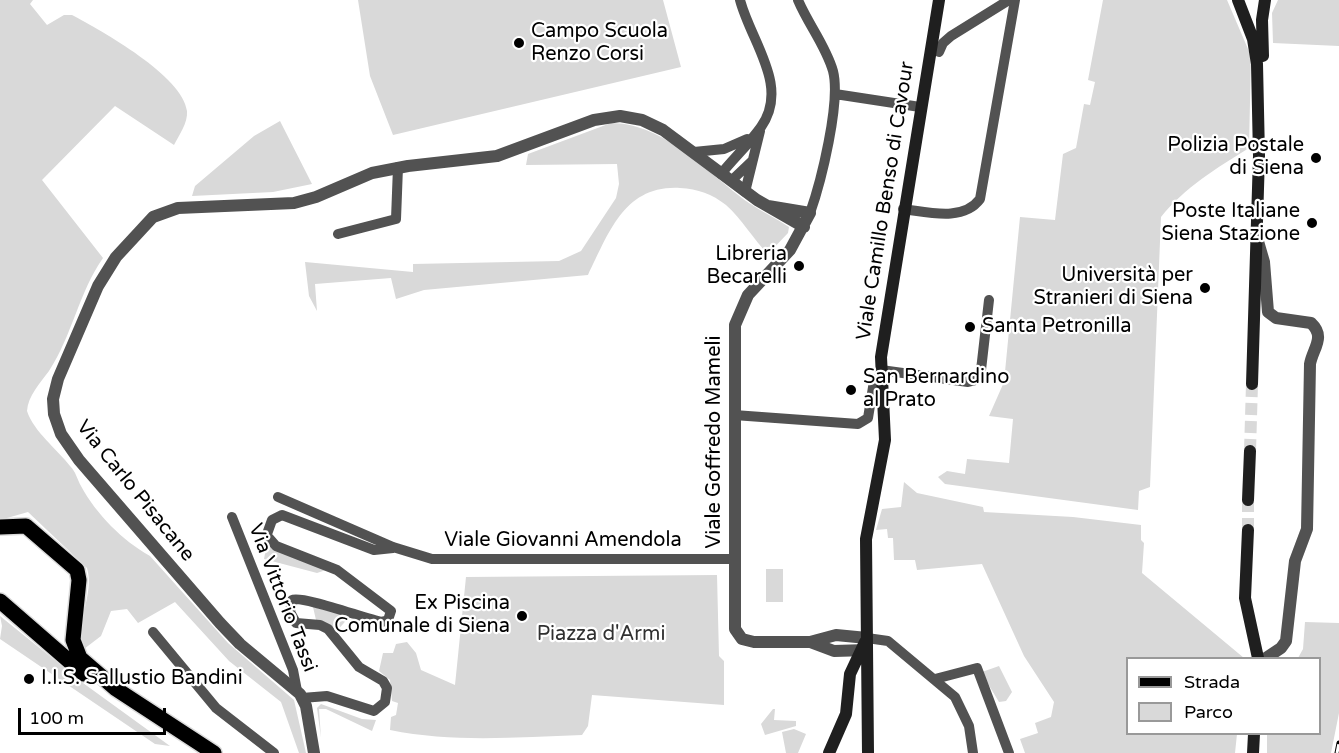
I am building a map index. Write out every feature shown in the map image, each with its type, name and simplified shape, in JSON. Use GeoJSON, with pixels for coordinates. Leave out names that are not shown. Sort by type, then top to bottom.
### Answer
{"type":"FeatureCollection","features":[{"type":"Feature","properties":{"kind":"main road","name":"Viale Camillo Benso di Cavour"},"geometry":{"type":"LineString","coordinates":[[868,753],[865,646],[867,528],[884,446],[881,373],[903,209],[939,0]]}},
{"type":"Feature","properties":{"kind":"main road"},"geometry":{"type":"LineString","coordinates":[[1238,0],[1256,53],[1259,156],[1252,384]]}},
{"type":"Feature","properties":{"kind":"main road"},"geometry":{"type":"LineString","coordinates":[[1259,156],[1264,138],[1262,20],[1265,0]]}},
{"type":"Feature","properties":{"kind":"main road"},"geometry":{"type":"LineString","coordinates":[[1248,500],[1250,451]]}},
{"type":"Feature","properties":{"kind":"main road"},"geometry":{"type":"LineString","coordinates":[[0,527],[26,526],[77,570],[79,580],[73,640],[76,652],[82,661],[116,689],[214,753]]}},
{"type":"Feature","properties":{"kind":"main road"},"geometry":{"type":"LineString","coordinates":[[1248,530],[1245,598],[1258,657]]}},
{"type":"Feature","properties":{"kind":"main road"},"geometry":{"type":"LineString","coordinates":[[0,601],[111,695],[198,753]]}},
{"type":"Feature","properties":{"kind":"main road"},"geometry":{"type":"LineString","coordinates":[[829,753],[846,714],[849,681],[865,646]]}},
{"type":"Feature","properties":{"kind":"main road"},"geometry":{"type":"LineString","coordinates":[[1253,752],[1254,735]]}},
{"type":"Feature","properties":{"kind":"street"},"geometry":{"type":"LineString","coordinates":[[726,177],[761,127],[773,99],[772,84],[740,0]]}},
{"type":"Feature","properties":{"kind":"street","name":"Viale Goffredo Mameli"},"geometry":{"type":"LineString","coordinates":[[798,0],[829,59],[835,94],[820,181],[810,213],[786,254],[752,290],[738,315],[734,335],[734,624],[738,636],[754,642],[810,642],[836,635],[865,646]]}},
{"type":"Feature","properties":{"kind":"street"},"geometry":{"type":"LineString","coordinates":[[939,51],[943,43],[951,36],[1009,0]]}},
{"type":"Feature","properties":{"kind":"street"},"geometry":{"type":"LineString","coordinates":[[903,209],[958,213],[970,209],[980,199],[1015,0]]}},
{"type":"Feature","properties":{"kind":"street"},"geometry":{"type":"LineString","coordinates":[[835,94],[920,107]]}},
{"type":"Feature","properties":{"kind":"street","name":"Via Carlo Pisacane"},"geometry":{"type":"LineString","coordinates":[[300,695],[229,633],[79,460],[57,425],[53,410],[54,392],[100,281],[122,250],[153,217],[178,208],[294,203],[316,197],[366,175],[398,167],[497,156],[594,120],[613,116],[649,123],[694,152],[765,206],[804,226]]}},
{"type":"Feature","properties":{"kind":"street"},"geometry":{"type":"LineString","coordinates":[[694,152],[733,146],[761,127]]}},
{"type":"Feature","properties":{"kind":"street"},"geometry":{"type":"LineString","coordinates":[[745,192],[761,127]]}},
{"type":"Feature","properties":{"kind":"street"},"geometry":{"type":"LineString","coordinates":[[726,177],[753,161]]}},
{"type":"Feature","properties":{"kind":"street"},"geometry":{"type":"LineString","coordinates":[[338,234],[396,219],[398,167]]}},
{"type":"Feature","properties":{"kind":"street","name":"Via Carlo Pisacane"},"geometry":{"type":"LineString","coordinates":[[765,206],[810,213]]}},
{"type":"Feature","properties":{"kind":"street"},"geometry":{"type":"LineString","coordinates":[[1256,234],[1264,262],[1268,312],[1276,318],[1311,323],[1317,332],[1318,340],[1310,363],[1307,529],[1295,561],[1286,641],[1281,648],[1268,657]]}},
{"type":"Feature","properties":{"kind":"street"},"geometry":{"type":"LineString","coordinates":[[734,415],[848,425],[861,423],[869,416],[874,381],[881,373],[976,380],[981,370],[989,300]]}},
{"type":"Feature","properties":{"kind":"street"},"geometry":{"type":"LineString","coordinates":[[278,497],[393,548]]}},
{"type":"Feature","properties":{"kind":"street"},"geometry":{"type":"LineString","coordinates":[[314,753],[300,695],[327,696],[374,711],[385,702],[387,688],[383,681],[359,667],[328,629],[294,621],[290,612],[292,600],[302,598],[319,606],[382,622],[390,618],[391,611],[337,570],[276,546],[268,536],[272,520],[282,515],[374,550],[393,548]]}},
{"type":"Feature","properties":{"kind":"street","name":"Via Vittorio Tassi"},"geometry":{"type":"LineString","coordinates":[[232,517],[293,670],[300,695]]}},
{"type":"Feature","properties":{"kind":"street","name":"Viale Giovanni Amendola"},"geometry":{"type":"LineString","coordinates":[[393,548],[424,558],[476,561],[734,560]]}},
{"type":"Feature","properties":{"kind":"street"},"geometry":{"type":"LineString","coordinates":[[153,632],[216,708],[274,753]]}},
{"type":"Feature","properties":{"kind":"street"},"geometry":{"type":"LineString","coordinates":[[865,646],[888,641],[935,679],[959,704],[971,732],[973,753]]}},
{"type":"Feature","properties":{"kind":"street"},"geometry":{"type":"LineString","coordinates":[[935,679],[977,668],[1009,753]]}},
{"type":"Feature","properties":{"kind":"green space"},"geometry":{"type":"Polygon","coordinates":[[[0,0],[33,0],[30,4],[47,25],[64,15],[72,15],[121,43],[157,69],[172,83],[182,97],[187,115],[183,129],[174,145],[115,106],[42,180],[103,258],[88,285],[64,343],[49,371],[32,395],[27,411],[40,433],[72,468],[87,496],[111,526],[130,543],[150,556],[228,643],[294,700],[306,753],[299,753],[281,702],[229,661],[175,602],[138,623],[127,609],[111,611],[101,636],[84,649],[81,629],[89,578],[87,568],[28,512],[0,520],[0,0]]]}},
{"type":"Feature","properties":{"kind":"green space","name":"Campo Scuola Renzo Corsi"},"geometry":{"type":"Polygon","coordinates":[[[358,0],[663,0],[681,67],[393,135],[370,76],[358,0]]]}},
{"type":"Feature","properties":{"kind":"green space"},"geometry":{"type":"Polygon","coordinates":[[[1103,0],[1227,0],[1251,56],[1249,148],[1191,187],[1161,217],[1150,487],[1139,491],[1138,510],[945,484],[938,477],[947,471],[965,474],[967,459],[1009,463],[1013,419],[989,416],[1004,382],[1020,217],[1055,220],[1063,154],[1076,148],[1084,104],[1090,105],[1095,82],[1088,80],[1103,0]]]}},
{"type":"Feature","properties":{"kind":"green space"},"geometry":{"type":"Polygon","coordinates":[[[1278,0],[1339,0],[1339,46],[1273,43],[1272,13],[1278,0]]]}},
{"type":"Feature","properties":{"kind":"green space"},"geometry":{"type":"Polygon","coordinates":[[[280,121],[312,184],[273,192],[192,196],[195,186],[254,136],[280,121]]]}},
{"type":"Feature","properties":{"kind":"green space"},"geometry":{"type":"Polygon","coordinates":[[[611,123],[631,125],[650,131],[668,141],[749,203],[789,227],[788,233],[768,254],[732,211],[715,198],[693,190],[661,189],[645,194],[621,215],[603,243],[588,275],[424,290],[396,299],[391,278],[315,284],[317,311],[309,296],[305,262],[413,272],[413,264],[559,261],[581,251],[616,198],[619,184],[617,164],[526,165],[528,154],[611,123]]]}},
{"type":"Feature","properties":{"kind":"green space"},"geometry":{"type":"Polygon","coordinates":[[[904,482],[917,493],[983,507],[984,512],[1073,517],[1141,525],[1141,540],[1144,543],[1142,573],[1243,657],[1126,657],[1126,735],[1237,735],[1235,753],[1025,753],[1020,739],[1038,733],[1035,723],[1051,717],[1054,702],[1024,656],[982,564],[917,570],[915,560],[894,560],[893,538],[888,538],[887,529],[876,530],[882,509],[901,507],[904,482]]]}},
{"type":"Feature","properties":{"kind":"green space"},"geometry":{"type":"Polygon","coordinates":[[[267,543],[329,569],[317,573],[264,559],[267,543]]]}},
{"type":"Feature","properties":{"kind":"green space"},"geometry":{"type":"Polygon","coordinates":[[[766,569],[783,569],[783,602],[766,602],[766,569]]]}},
{"type":"Feature","properties":{"kind":"green space","name":"Piazza d'Armi"},"geometry":{"type":"Polygon","coordinates":[[[717,575],[719,656],[724,661],[724,705],[592,695],[588,726],[582,735],[462,738],[390,730],[391,717],[396,715],[398,703],[392,701],[390,680],[379,671],[383,653],[393,653],[396,644],[407,642],[416,653],[421,670],[455,685],[466,577],[717,575]]]}},
{"type":"Feature","properties":{"kind":"green space"},"geometry":{"type":"Polygon","coordinates":[[[313,607],[350,616],[336,632],[316,620],[313,607]]]}},
{"type":"Feature","properties":{"kind":"green space"},"geometry":{"type":"Polygon","coordinates":[[[0,616],[83,683],[170,746],[155,744],[0,639],[2,626],[0,616]]]}},
{"type":"Feature","properties":{"kind":"green space"},"geometry":{"type":"Polygon","coordinates":[[[1305,622],[1339,623],[1339,713],[1331,753],[1267,753],[1267,735],[1321,735],[1321,657],[1299,657],[1303,649],[1305,622]]]}},
{"type":"Feature","properties":{"kind":"green space"},"geometry":{"type":"Polygon","coordinates":[[[999,666],[1012,692],[1006,701],[999,702],[982,672],[999,666]]]}},
{"type":"Feature","properties":{"kind":"green space"},"geometry":{"type":"Polygon","coordinates":[[[321,704],[362,719],[376,720],[372,731],[326,709],[319,709],[321,738],[317,708],[321,704]]]}},
{"type":"Feature","properties":{"kind":"green space"},"geometry":{"type":"Polygon","coordinates":[[[775,709],[774,720],[796,721],[796,726],[765,735],[761,724],[775,709]]]}},
{"type":"Feature","properties":{"kind":"green space"},"geometry":{"type":"Polygon","coordinates":[[[794,729],[806,734],[798,753],[786,753],[782,732],[794,729]]]}},
{"type":"Feature","properties":{"kind":"tunnel"},"geometry":{"type":"LineString","coordinates":[[1250,451],[1252,384]]}},
{"type":"Feature","properties":{"kind":"tunnel"},"geometry":{"type":"LineString","coordinates":[[1248,500],[1248,530]]}},
{"type":"Feature","properties":{"kind":"railway"},"geometry":{"type":"LineString","coordinates":[[1337,753],[1339,743]]}},
{"type":"Feature","properties":{"kind":"place","name":"Campo Scuola Renzo Corsi"},"geometry":{"type":"Point","coordinates":[519,43]}},
{"type":"Feature","properties":{"kind":"place","name":"Polizia Postale di Siena"},"geometry":{"type":"Point","coordinates":[1316,158]}},
{"type":"Feature","properties":{"kind":"place","name":"Poste Italiane Siena Stazione"},"geometry":{"type":"Point","coordinates":[1312,223]}},
{"type":"Feature","properties":{"kind":"place","name":"Libreria Becarelli"},"geometry":{"type":"Point","coordinates":[799,266]}},
{"type":"Feature","properties":{"kind":"place","name":"Università per Stranieri di Siena"},"geometry":{"type":"Point","coordinates":[1205,288]}},
{"type":"Feature","properties":{"kind":"place","name":"Santa Petronilla"},"geometry":{"type":"Point","coordinates":[970,327]}},
{"type":"Feature","properties":{"kind":"place","name":"San Bernardino al Prato"},"geometry":{"type":"Point","coordinates":[851,390]}},
{"type":"Feature","properties":{"kind":"place","name":"Ex Piscina Comunale di Siena"},"geometry":{"type":"Point","coordinates":[522,616]}},
{"type":"Feature","properties":{"kind":"place","name":"I.I.S. Sallustio Bandini"},"geometry":{"type":"Point","coordinates":[29,679]}}]}
